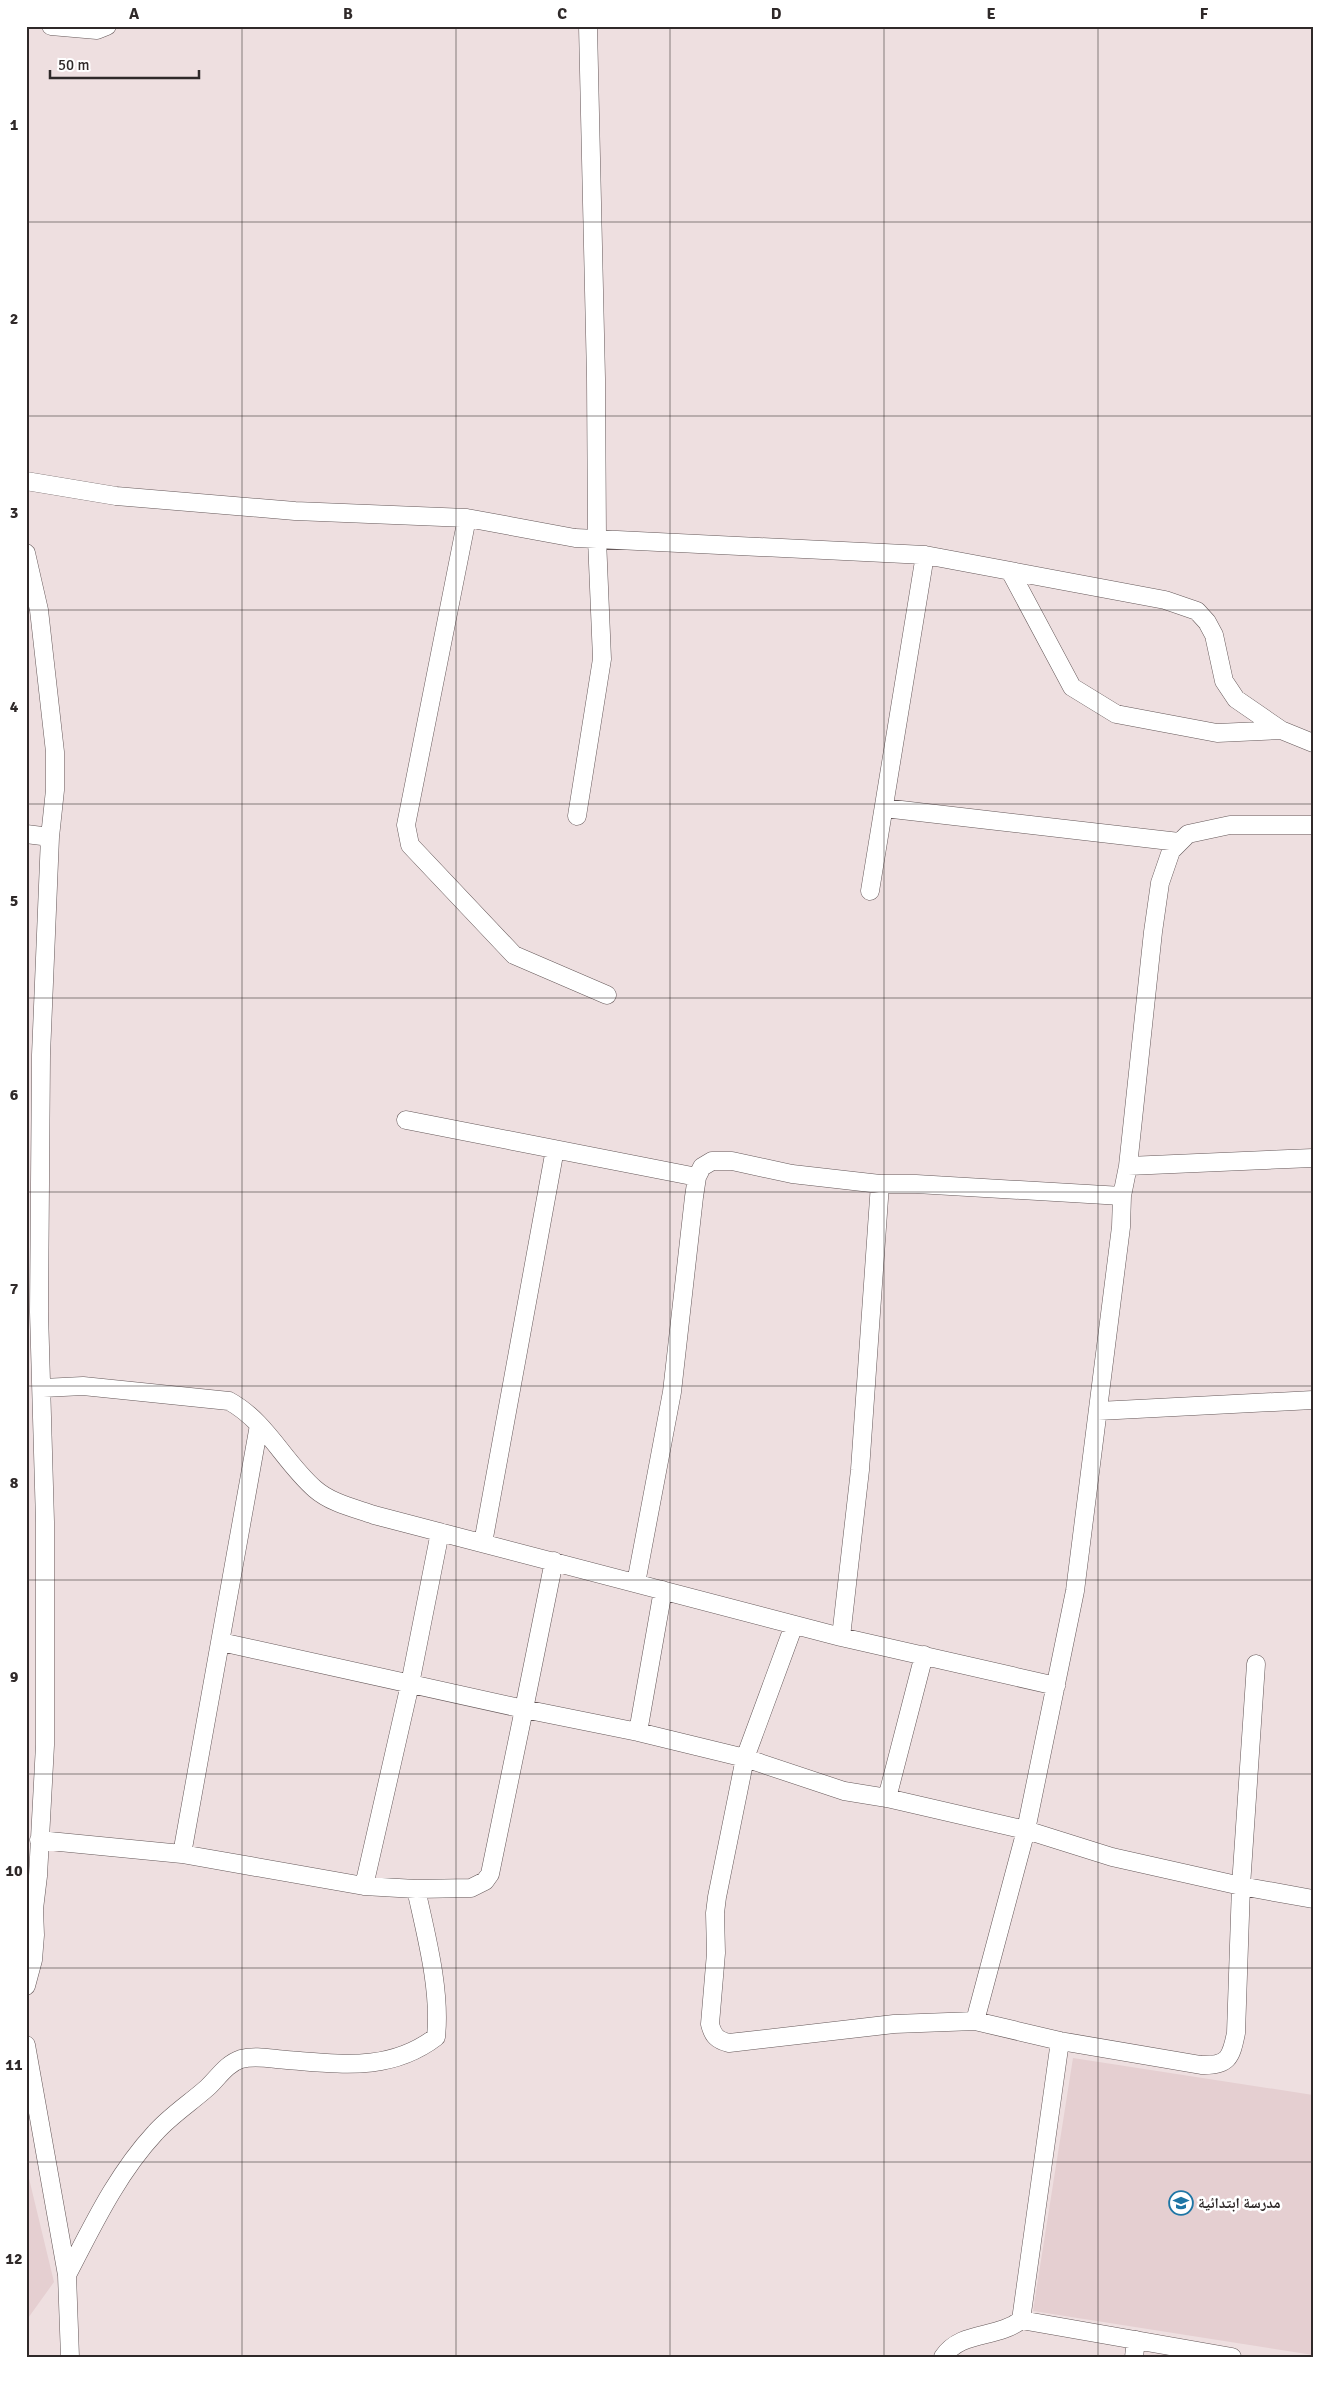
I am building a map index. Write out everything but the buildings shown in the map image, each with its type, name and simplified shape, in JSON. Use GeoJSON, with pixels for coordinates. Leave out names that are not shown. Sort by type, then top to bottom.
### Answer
{"type":"FeatureCollection","features":[{"type":"Feature","properties":{"kind":"street"},"geometry":{"type":"LineString","coordinates":[[51,26],[97,30],[107,26]]}},
{"type":"Feature","properties":{"kind":"street"},"geometry":{"type":"LineString","coordinates":[[577,816],[602,659],[597,540],[596,378],[588,26]]}},
{"type":"Feature","properties":{"kind":"street"},"geometry":{"type":"LineString","coordinates":[[26,481],[116,496],[295,511],[467,518],[575,538],[597,540],[925,555],[1165,600],[1197,611],[1207,622],[1214,635],[1224,681],[1236,699],[1280,730],[1313,742]]}},
{"type":"Feature","properties":{"kind":"street"},"geometry":{"type":"LineString","coordinates":[[467,518],[406,825],[410,844],[514,955],[608,995]]}},
{"type":"Feature","properties":{"kind":"street"},"geometry":{"type":"LineString","coordinates":[[26,553],[38,610],[54,752],[54,790],[34,1056],[39,1312],[46,1522],[45,1745],[38,1876],[34,1909],[35,1935],[33,1960],[26,1986]]}},
{"type":"Feature","properties":{"kind":"street"},"geometry":{"type":"LineString","coordinates":[[870,891],[925,555]]}},
{"type":"Feature","properties":{"kind":"street"},"geometry":{"type":"LineString","coordinates":[[1010,571],[1072,687],[1116,714],[1217,733],[1280,730]]}},
{"type":"Feature","properties":{"kind":"street"},"geometry":{"type":"LineString","coordinates":[[884,808],[1179,842]]}},
{"type":"Feature","properties":{"kind":"street"},"geometry":{"type":"LineString","coordinates":[[974,2020],[1026,1830],[1076,1591],[1121,1227],[1122,1196],[1128,1166],[1139,1054],[1160,883],[1171,851],[1188,834],[1230,825],[1313,825]]}},
{"type":"Feature","properties":{"kind":"street"},"geometry":{"type":"LineString","coordinates":[[26,834],[50,837]]}},
{"type":"Feature","properties":{"kind":"street"},"geometry":{"type":"LineString","coordinates":[[406,1120],[697,1177]]}},
{"type":"Feature","properties":{"kind":"street"},"geometry":{"type":"LineString","coordinates":[[482,1543],[555,1149]]}},
{"type":"Feature","properties":{"kind":"street"},"geometry":{"type":"LineString","coordinates":[[1128,1166],[1313,1158]]}},
{"type":"Feature","properties":{"kind":"street"},"geometry":{"type":"LineString","coordinates":[[636,1583],[672,1392],[697,1177],[702,1167],[712,1162],[732,1161],[792,1174],[880,1184],[916,1184],[1122,1196]]}},
{"type":"Feature","properties":{"kind":"street"},"geometry":{"type":"LineString","coordinates":[[841,1637],[860,1470],[880,1184]]}},
{"type":"Feature","properties":{"kind":"street"},"geometry":{"type":"LineString","coordinates":[[43,1388],[84,1386],[229,1401],[242,1408],[259,1425],[314,1488],[325,1496],[374,1515],[841,1637],[924,1654],[1056,1686]]}},
{"type":"Feature","properties":{"kind":"street"},"geometry":{"type":"LineString","coordinates":[[1098,1411],[1313,1400]]}},
{"type":"Feature","properties":{"kind":"street"},"geometry":{"type":"LineString","coordinates":[[182,1854],[259,1425]]}},
{"type":"Feature","properties":{"kind":"street"},"geometry":{"type":"LineString","coordinates":[[364,1886],[410,1684],[440,1532]]}},
{"type":"Feature","properties":{"kind":"street"},"geometry":{"type":"LineString","coordinates":[[39,1840],[182,1854],[364,1886],[416,1890],[471,1888],[485,1882],[490,1874],[554,1561]]}},
{"type":"Feature","properties":{"kind":"street"},"geometry":{"type":"LineString","coordinates":[[638,1732],[663,1590]]}},
{"type":"Feature","properties":{"kind":"street"},"geometry":{"type":"LineString","coordinates":[[794,1625],[745,1758],[715,1913],[716,1953],[710,2024],[713,2034],[720,2040],[728,2043],[894,2024],[974,2020],[1060,2041],[1200,2065],[1218,2064],[1228,2058],[1233,2048],[1236,2033],[1241,1886],[1256,1664]]}},
{"type":"Feature","properties":{"kind":"street"},"geometry":{"type":"LineString","coordinates":[[220,1642],[524,1709],[638,1732],[745,1758],[844,1791],[887,1798],[1026,1830],[1112,1857],[1241,1886],[1313,1899]]}},
{"type":"Feature","properties":{"kind":"street"},"geometry":{"type":"LineString","coordinates":[[887,1798],[924,1654]]}},
{"type":"Feature","properties":{"kind":"street"},"geometry":{"type":"LineString","coordinates":[[67,2275],[111,2191],[155,2132],[209,2086],[224,2069],[241,2060],[257,2058],[356,2066],[395,2058],[422,2047],[436,2036],[438,2020],[429,1950],[416,1890]]}},
{"type":"Feature","properties":{"kind":"street"},"geometry":{"type":"LineString","coordinates":[[1022,2320],[1060,2041]]}},
{"type":"Feature","properties":{"kind":"street"},"geometry":{"type":"LineString","coordinates":[[26,2045],[67,2275],[70,2357]]}},
{"type":"Feature","properties":{"kind":"street"},"geometry":{"type":"LineString","coordinates":[[943,2357],[961,2340],[991,2334],[1013,2326],[1022,2320],[1135,2348],[1232,2357]]}},
{"type":"Feature","properties":{"kind":"shaded area","name":"مدرسة ابتدائية"},"geometry":{"type":"Polygon","coordinates":[[[1073,2058],[1313,2095],[1313,2355],[1033,2311],[1073,2058]]]}},
{"type":"Feature","properties":{"kind":"shaded area"},"geometry":{"type":"Polygon","coordinates":[[[26,2166],[54,2282],[26,2321],[26,2166]]]}},
{"type":"Feature","properties":{"kind":"place","name":"مدرسة ابتدائية"},"geometry":{"type":"Point","coordinates":[1181,2203]}}]}
